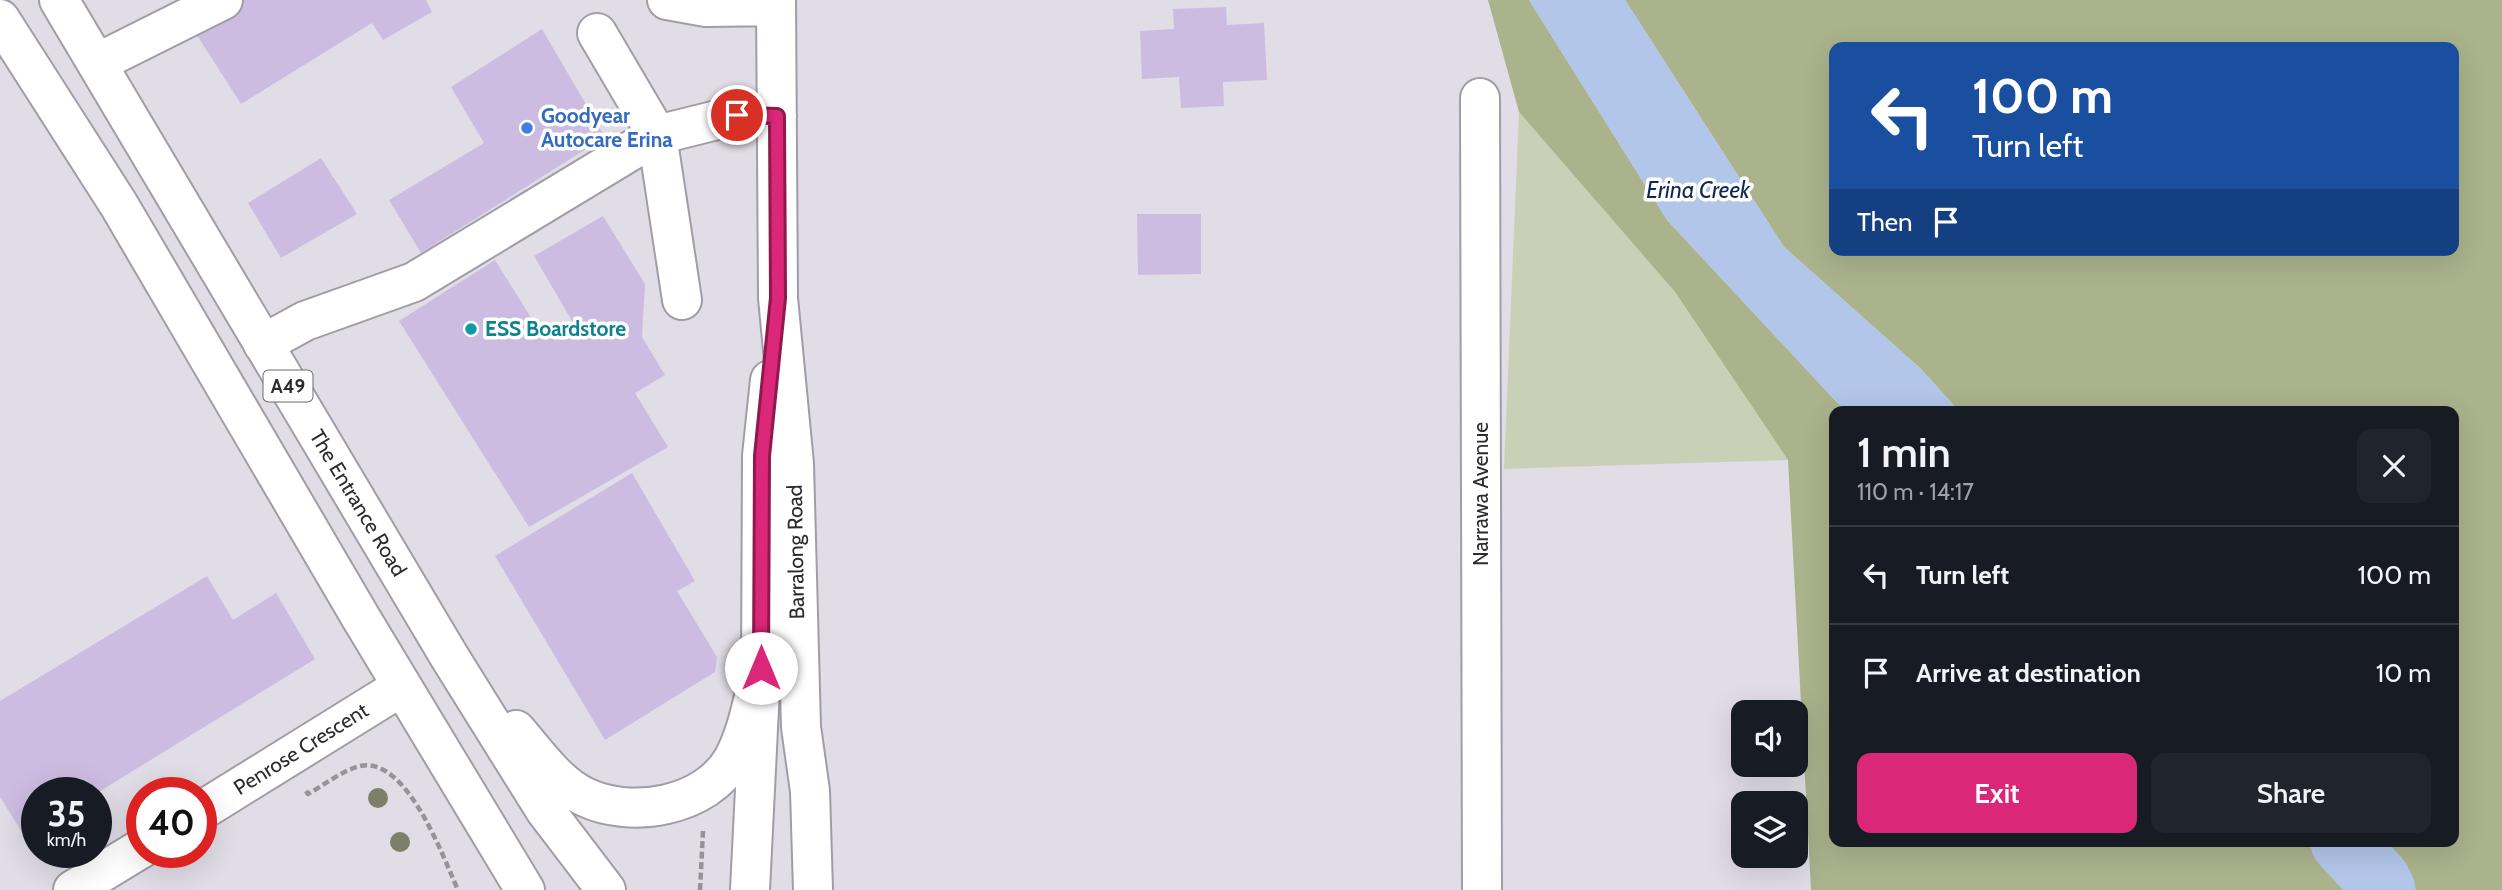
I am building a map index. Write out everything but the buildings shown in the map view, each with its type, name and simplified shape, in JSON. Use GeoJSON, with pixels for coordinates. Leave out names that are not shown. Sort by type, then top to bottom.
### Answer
{"type":"FeatureCollection","features":[{"type":"Feature","properties":{"kind":"main road","name":"The Entrance Road"},"geometry":{"type":"LineString","coordinates":[[59,0],[449,656],[544,810],[606,890]]}},
{"type":"Feature","properties":{"kind":"main road"},"geometry":{"type":"LineString","coordinates":[[97,63],[223,0]]}},
{"type":"Feature","properties":{"kind":"main road"},"geometry":{"type":"LineString","coordinates":[[667,0],[706,7],[776,3]]}},
{"type":"Feature","properties":{"kind":"main road","name":"Barralong Road"},"geometry":{"type":"LineString","coordinates":[[776,3],[778,298],[794,464],[801,727],[810,791],[813,890]]}},
{"type":"Feature","properties":{"kind":"main road","name":"A49"},"geometry":{"type":"LineString","coordinates":[[0,19],[119,205],[401,687],[525,890]]}},
{"type":"Feature","properties":{"kind":"main road"},"geometry":{"type":"LineString","coordinates":[[597,33],[657,135],[682,300]]}},
{"type":"Feature","properties":{"kind":"main road","name":"Narrawa Avenue"},"geometry":{"type":"LineString","coordinates":[[1480,98],[1482,890]]}},
{"type":"Feature","properties":{"kind":"main road"},"geometry":{"type":"LineString","coordinates":[[264,344],[305,321],[414,282],[657,135],[737,115],[777,116]]}},
{"type":"Feature","properties":{"kind":"main road","name":"Barralong Road"},"geometry":{"type":"LineString","coordinates":[[750,890],[761,668],[762,456],[778,298]]}},
{"type":"Feature","properties":{"kind":"main road"},"geometry":{"type":"LineString","coordinates":[[449,656],[563,782],[584,796],[609,804],[635,806],[663,806],[692,796],[715,781],[732,761],[744,735],[761,668]]}},
{"type":"Feature","properties":{"kind":"main road","name":"Penrose Crescent"},"geometry":{"type":"LineString","coordinates":[[217,801],[401,687]]}},
{"type":"Feature","properties":{"kind":"main road"},"geometry":{"type":"LineString","coordinates":[[482,822],[512,890]]}},
{"type":"Feature","properties":{"kind":"main road"},"geometry":{"type":"LineString","coordinates":[[73,890],[126,858]]}},
{"type":"Feature","properties":{"kind":"path"},"geometry":{"type":"LineString","coordinates":[[308,794],[359,766],[374,766],[392,774],[426,822],[458,890]]}},
{"type":"Feature","properties":{"kind":"path"},"geometry":{"type":"LineString","coordinates":[[700,890],[703,827]]}},
{"type":"Feature","properties":{"kind":"green space"},"geometry":{"type":"Polygon","coordinates":[[[1488,0],[1529,0],[1667,220],[1840,406],[1829,406],[1829,847],[2459,847],[2459,406],[1954,406],[1921,369],[1784,247],[1625,0],[2502,0],[2502,890],[1811,890],[1808,791],[1806,791],[1805,777],[1808,777],[1808,700],[1801,700],[1788,460],[1675,292],[1519,112],[1488,0]]]}},
{"type":"Feature","properties":{"kind":"green space"},"geometry":{"type":"Polygon","coordinates":[[[1519,112],[1675,292],[1788,460],[1504,469],[1519,112]]]}},
{"type":"Feature","properties":{"kind":"water","name":"Erina Creek"},"geometry":{"type":"Polygon","coordinates":[[[1529,0],[1625,0],[1784,247],[1921,369],[1954,406],[1840,406],[1667,220],[1529,0]]]}},
{"type":"Feature","properties":{"kind":"waterway","name":"Erina Creek"},"geometry":{"type":"LineString","coordinates":[[2348,847],[2378,880],[2383,890]]}},
{"type":"Feature","properties":{"kind":"place","name":"Goodyear Autocare Erina"},"geometry":{"type":"Point","coordinates":[527,128]}},
{"type":"Feature","properties":{"kind":"place","name":"ESS Boardstore"},"geometry":{"type":"Point","coordinates":[471,329]}},
{"type":"Feature","properties":{"kind":"route"},"geometry":{"type":"LineString","coordinates":[[737,115],[777,116],[778,298],[762,456],[761,668]]}}]}
